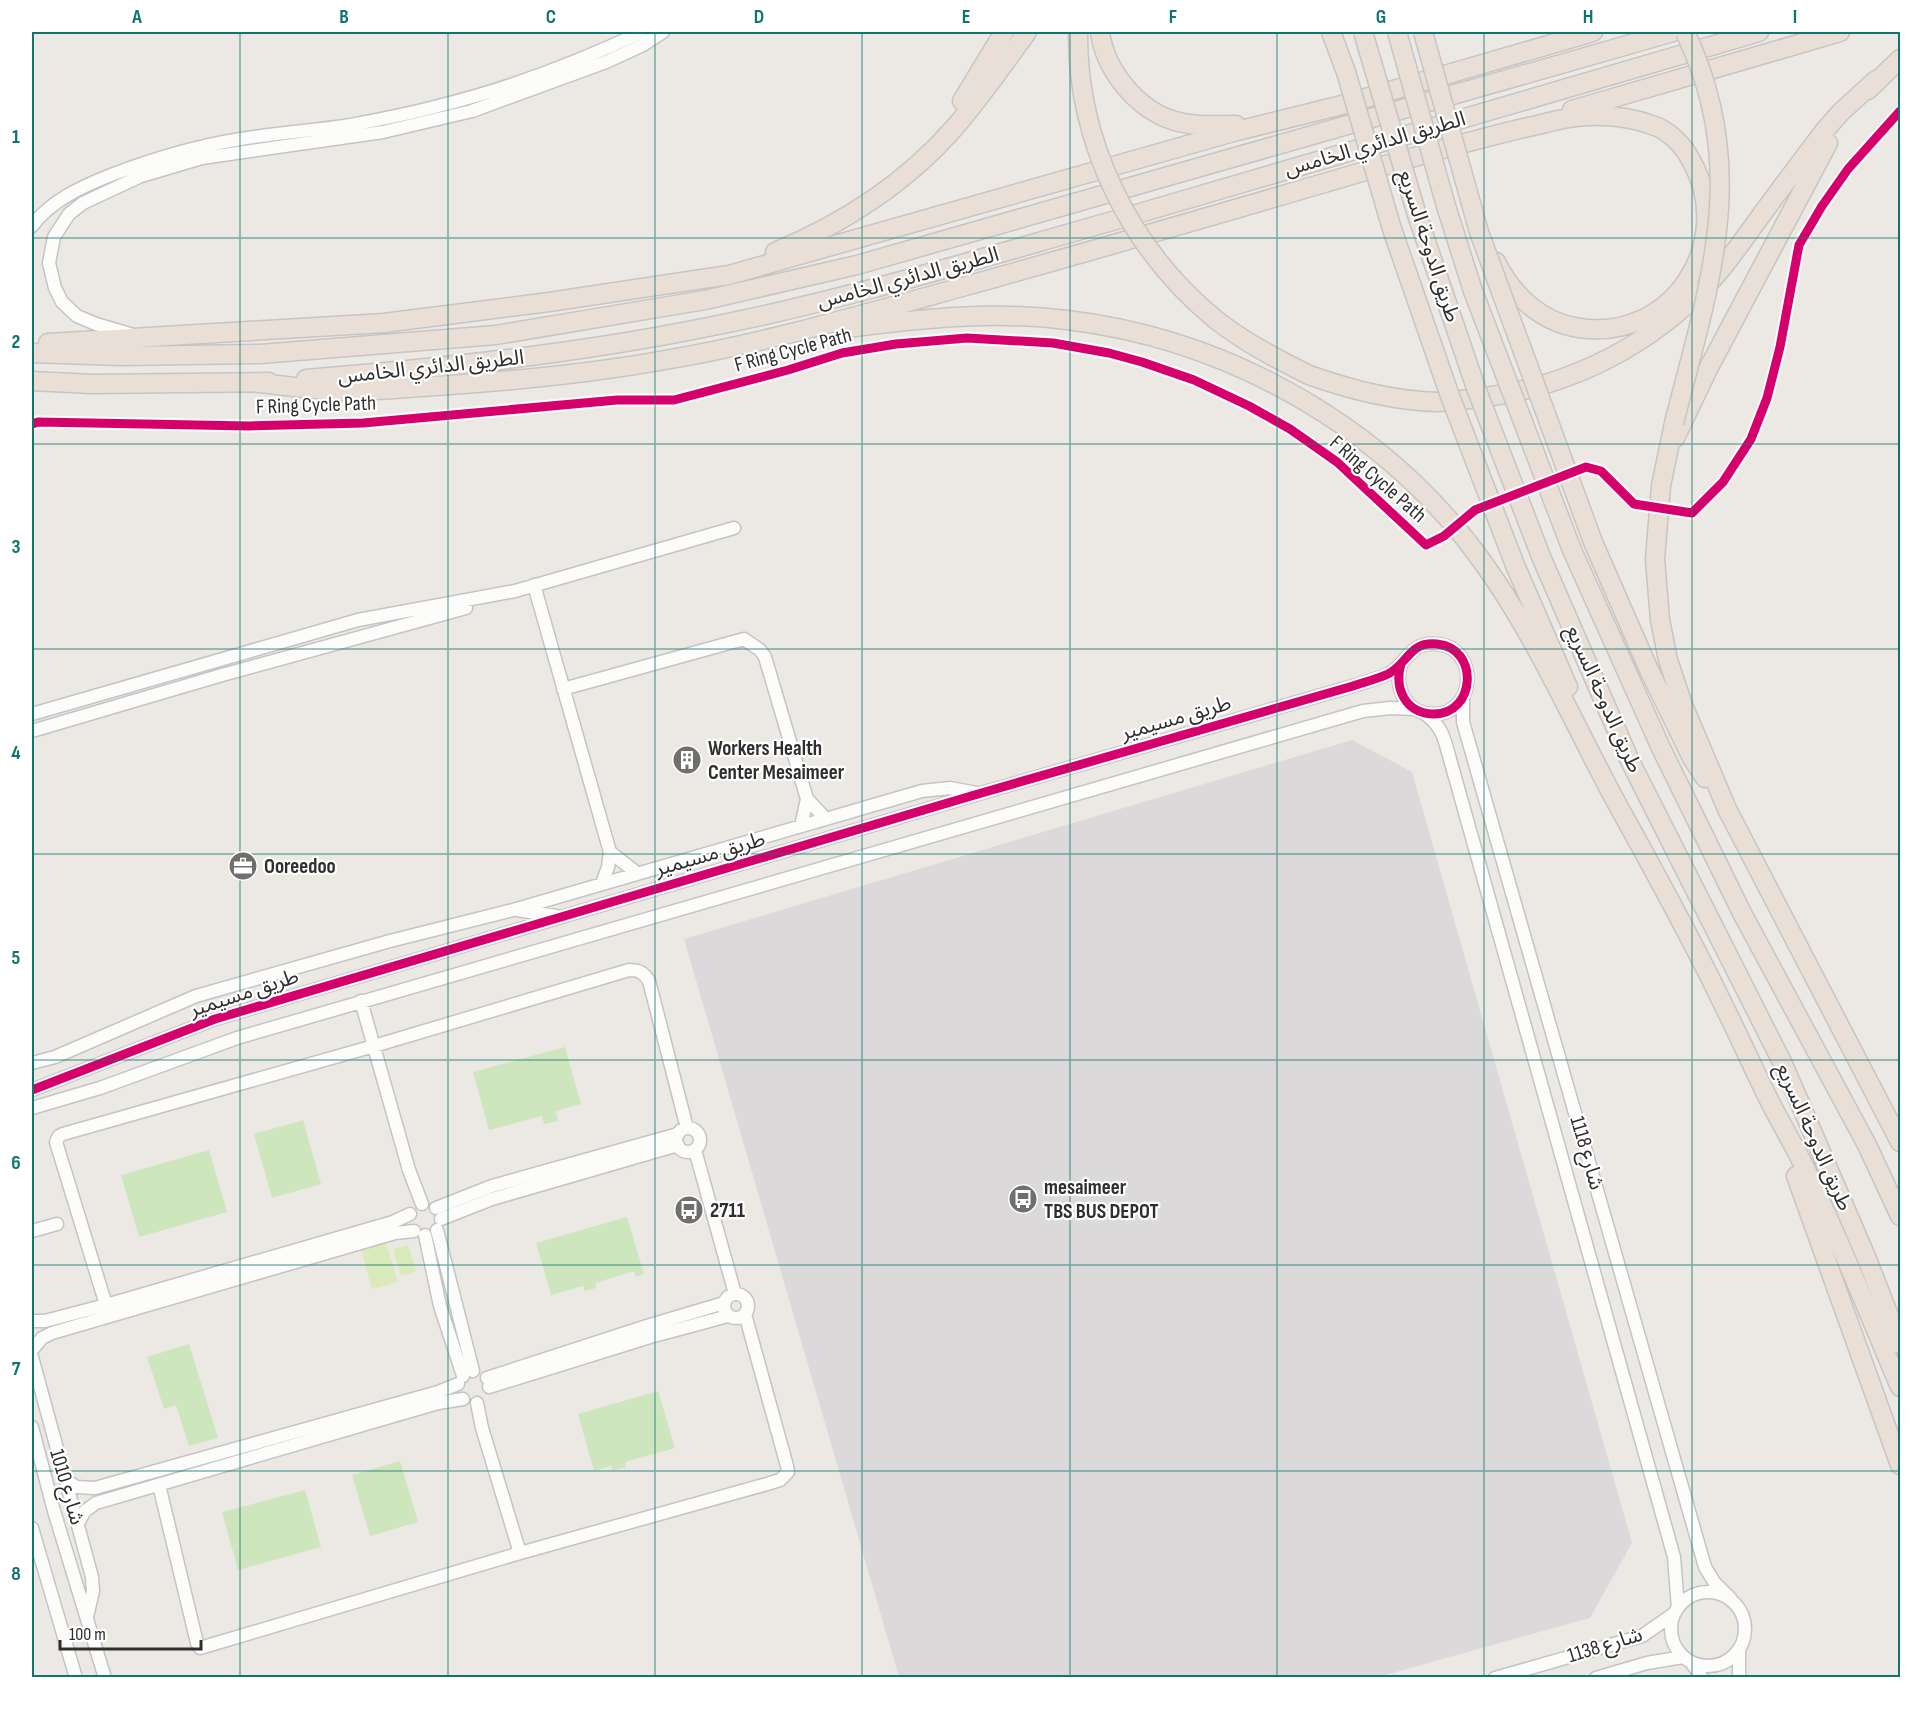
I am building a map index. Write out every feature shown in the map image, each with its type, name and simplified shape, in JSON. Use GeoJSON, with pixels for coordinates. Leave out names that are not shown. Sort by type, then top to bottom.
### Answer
{"type":"FeatureCollection","features":[{"type":"Feature","properties":{"kind":"highway"},"geometry":{"type":"LineString","coordinates":[[903,175],[969,92],[1004,32]]}},
{"type":"Feature","properties":{"kind":"highway"},"geometry":{"type":"LineString","coordinates":[[652,286],[739,264],[806,239],[861,208],[903,175],[955,127],[1027,32]]}},
{"type":"Feature","properties":{"kind":"highway"},"geometry":{"type":"LineString","coordinates":[[1078,32],[1080,75],[1085,107],[1092,136],[1112,187],[1152,255],[1180,287],[1216,320],[1270,356],[1309,375],[1370,394],[1440,402],[1495,396],[1543,385],[1591,368],[1621,353],[1658,327],[1698,295],[1731,257],[1826,130],[1857,96],[1900,59]]}},
{"type":"Feature","properties":{"kind":"highway"},"geometry":{"type":"LineString","coordinates":[[1100,32],[1101,43],[1120,81],[1148,107],[1174,121],[1197,125],[1240,125],[1338,106]]}},
{"type":"Feature","properties":{"kind":"highway"},"geometry":{"type":"LineString","coordinates":[[1331,32],[1346,72],[1392,229],[1450,396],[1515,565],[1622,812]]}},
{"type":"Feature","properties":{"kind":"highway"},"geometry":{"type":"LineString","coordinates":[[1341,32],[1346,72]]}},
{"type":"Feature","properties":{"kind":"highway","name":"طريق الدوحة السريع"},"geometry":{"type":"LineString","coordinates":[[1363,32],[1417,215],[1476,388],[1542,559],[1630,761],[1783,1064],[1858,1238],[1900,1344]]}},
{"type":"Feature","properties":{"kind":"highway","name":"طريق الدوحة السريع"},"geometry":{"type":"LineString","coordinates":[[1397,32],[1446,206],[1473,291],[1572,550],[1661,748],[1737,903],[1867,1145],[1900,1216]]}},
{"type":"Feature","properties":{"kind":"highway"},"geometry":{"type":"LineString","coordinates":[[1423,32],[1479,232],[1593,542],[1649,670],[1692,758],[1727,809]]}},
{"type":"Feature","properties":{"kind":"highway"},"geometry":{"type":"LineString","coordinates":[[32,345],[384,323],[729,275],[1237,131],[1338,106],[1593,32]]}},
{"type":"Feature","properties":{"kind":"highway","name":"الطريق الدائري الخامس"},"geometry":{"type":"LineString","coordinates":[[32,353],[122,356],[260,354],[496,335],[705,300],[857,265],[1672,32]]}},
{"type":"Feature","properties":{"kind":"highway"},"geometry":{"type":"LineString","coordinates":[[1684,32],[1702,75],[1710,103],[1716,133],[1721,189],[1711,278],[1667,453],[1656,523],[1655,586],[1668,660],[1683,705],[1727,809],[1900,1143]]}},
{"type":"Feature","properties":{"kind":"highway","name":"الطريق الدائري الخامس"},"geometry":{"type":"LineString","coordinates":[[32,381],[92,384],[259,383],[387,372],[602,347],[711,327],[863,292],[1297,168],[1759,32]]}},
{"type":"Feature","properties":{"kind":"highway"},"geometry":{"type":"LineString","coordinates":[[259,383],[351,391],[518,381],[670,360],[770,338],[1048,264],[1840,32]]}},
{"type":"Feature","properties":{"kind":"highway"},"geometry":{"type":"LineString","coordinates":[[1667,453],[1713,359],[1822,152],[1845,116],[1876,80]]}},
{"type":"Feature","properties":{"kind":"highway"},"geometry":{"type":"LineString","coordinates":[[1466,190],[1504,277],[1534,310],[1573,327],[1618,328],[1633,324],[1669,303],[1685,285],[1697,266],[1706,229],[1706,201],[1703,187],[1695,166],[1682,146],[1655,125],[1624,118],[1587,116],[1496,134]]}},
{"type":"Feature","properties":{"kind":"highway"},"geometry":{"type":"LineString","coordinates":[[770,338],[895,321],[982,316],[1070,320],[1133,332],[1163,339],[1207,354],[1292,393],[1361,437],[1400,471],[1437,507],[1467,541],[1510,603],[1657,873],[1802,1162],[1900,1387]]}},
{"type":"Feature","properties":{"kind":"highway"},"geometry":{"type":"LineString","coordinates":[[1771,1104],[1900,1465]]}},
{"type":"Feature","properties":{"kind":"street"},"geometry":{"type":"LineString","coordinates":[[140,337],[77,316],[58,295],[50,272],[51,245],[63,221],[109,183],[139,164],[208,145],[346,125],[442,105],[530,78],[596,54],[642,32]]}},
{"type":"Feature","properties":{"kind":"street"},"geometry":{"type":"LineString","coordinates":[[32,226],[60,200],[109,183],[202,158],[383,132],[462,113],[596,66],[643,45],[663,32]]}},
{"type":"Feature","properties":{"kind":"street"},"geometry":{"type":"LineString","coordinates":[[32,714],[358,620],[515,591],[734,528]]}},
{"type":"Feature","properties":{"kind":"street"},"geometry":{"type":"LineString","coordinates":[[534,585],[610,852],[609,867],[602,883]]}},
{"type":"Feature","properties":{"kind":"street"},"geometry":{"type":"LineString","coordinates":[[32,731],[211,678],[498,599],[515,591]]}},
{"type":"Feature","properties":{"kind":"street"},"geometry":{"type":"LineString","coordinates":[[563,689],[744,639],[760,650],[765,657],[807,799],[825,818]]}},
{"type":"Feature","properties":{"kind":"street"},"geometry":{"type":"LineString","coordinates":[[1439,644],[1460,655],[1466,665],[1468,676],[1463,698],[1445,712],[1434,714],[1419,711],[1407,703],[1398,684],[1398,674],[1407,654],[1416,647],[1439,644]]}},
{"type":"Feature","properties":{"kind":"street","name":"طريق مسيمير"},"geometry":{"type":"LineString","coordinates":[[32,1090],[215,1019],[1353,686],[1390,673],[1401,664]]}},
{"type":"Feature","properties":{"kind":"street","name":"شارع 1118"},"geometry":{"type":"LineString","coordinates":[[1463,698],[1463,722],[1705,1567],[1714,1582],[1731,1599]]}},
{"type":"Feature","properties":{"kind":"street","name":"طريق مسيمير"},"geometry":{"type":"LineString","coordinates":[[32,1108],[100,1088],[237,1038],[361,1001],[1363,711],[1390,708],[1419,711]]}},
{"type":"Feature","properties":{"kind":"street","name":"شارع 1118"},"geometry":{"type":"LineString","coordinates":[[1419,711],[1438,726],[1446,745],[1674,1557],[1676,1610]]}},
{"type":"Feature","properties":{"kind":"street"},"geometry":{"type":"LineString","coordinates":[[32,1063],[55,1056],[196,996],[390,941],[513,910],[931,789],[950,788],[978,794]]}},
{"type":"Feature","properties":{"kind":"street"},"geometry":{"type":"LineString","coordinates":[[801,826],[807,799]]}},
{"type":"Feature","properties":{"kind":"street"},"geometry":{"type":"LineString","coordinates":[[610,852],[637,873]]}},
{"type":"Feature","properties":{"kind":"street"},"geometry":{"type":"LineString","coordinates":[[651,890],[680,861]]}},
{"type":"Feature","properties":{"kind":"street"},"geometry":{"type":"LineString","coordinates":[[513,910],[561,916]]}},
{"type":"Feature","properties":{"kind":"street"},"geometry":{"type":"LineString","coordinates":[[106,1305],[56,1142],[59,1136],[374,1046],[628,970],[643,973],[649,981],[685,1151],[695,1150]]}},
{"type":"Feature","properties":{"kind":"street"},"geometry":{"type":"LineString","coordinates":[[361,1001],[380,1074],[409,1170],[422,1204]]}},
{"type":"Feature","properties":{"kind":"street"},"geometry":{"type":"LineString","coordinates":[[32,1083],[64,1077]]}},
{"type":"Feature","properties":{"kind":"street"},"geometry":{"type":"LineString","coordinates":[[32,1115],[72,1105],[100,1088]]}},
{"type":"Feature","properties":{"kind":"street"},"geometry":{"type":"LineString","coordinates":[[32,1350],[42,1338],[52,1333],[395,1233],[431,1234],[438,1219],[492,1186],[681,1136],[695,1130],[699,1136],[699,1144],[695,1150],[735,1294]]}},
{"type":"Feature","properties":{"kind":"street"},"geometry":{"type":"LineString","coordinates":[[32,1321],[49,1320],[106,1305],[393,1222],[410,1214],[416,1206],[430,1204],[438,1219],[464,1377],[460,1395],[467,1402],[477,1403],[485,1399],[488,1383],[481,1373],[464,1377],[445,1390],[100,1487],[82,1489],[66,1480]]}},
{"type":"Feature","properties":{"kind":"street"},"geometry":{"type":"LineString","coordinates":[[410,1214],[410,1224],[419,1233],[464,1377]]}},
{"type":"Feature","properties":{"kind":"street"},"geometry":{"type":"LineString","coordinates":[[32,1231],[57,1224]]}},
{"type":"Feature","properties":{"kind":"street"},"geometry":{"type":"LineString","coordinates":[[735,1294],[746,1299],[748,1307],[745,1314],[738,1318],[726,1310],[727,1297],[735,1294]]}},
{"type":"Feature","properties":{"kind":"street"},"geometry":{"type":"LineString","coordinates":[[488,1383],[650,1337],[726,1310]]}},
{"type":"Feature","properties":{"kind":"street"},"geometry":{"type":"LineString","coordinates":[[159,1485],[200,1648],[520,1553],[780,1480],[788,1472],[745,1314]]}},
{"type":"Feature","properties":{"kind":"street"},"geometry":{"type":"LineString","coordinates":[[49,1320],[52,1333]]}},
{"type":"Feature","properties":{"kind":"street","name":"شارع 1010"},"geometry":{"type":"LineString","coordinates":[[32,1357],[92,1577],[93,1591],[87,1617]]}},
{"type":"Feature","properties":{"kind":"street"},"geometry":{"type":"LineString","coordinates":[[78,1523],[90,1507],[102,1501],[438,1403],[463,1399]]}},
{"type":"Feature","properties":{"kind":"street"},"geometry":{"type":"LineString","coordinates":[[477,1403],[482,1428],[520,1553]]}},
{"type":"Feature","properties":{"kind":"street","name":"شارع 1010"},"geometry":{"type":"LineString","coordinates":[[32,1427],[54,1511],[105,1677]]}},
{"type":"Feature","properties":{"kind":"street"},"geometry":{"type":"LineString","coordinates":[[100,1487],[97,1495],[102,1501]]}},
{"type":"Feature","properties":{"kind":"street"},"geometry":{"type":"LineString","coordinates":[[32,1528],[76,1677]]}},
{"type":"Feature","properties":{"kind":"street"},"geometry":{"type":"LineString","coordinates":[[1687,1660],[1712,1666],[1722,1664],[1739,1651],[1746,1630],[1744,1618],[1731,1599],[1721,1594],[1700,1593],[1689,1597],[1676,1610],[1671,1624],[1676,1648],[1702,1677]]}},
{"type":"Feature","properties":{"kind":"street","name":"شارع 1138"},"geometry":{"type":"LineString","coordinates":[[1495,1677],[1642,1636],[1676,1610]]}},
{"type":"Feature","properties":{"kind":"street"},"geometry":{"type":"LineString","coordinates":[[1739,1651],[1739,1677]]}},
{"type":"Feature","properties":{"kind":"street","name":"شارع 1138"},"geometry":{"type":"LineString","coordinates":[[1596,1677],[1647,1663],[1687,1660]]}},
{"type":"Feature","properties":{"kind":"shaded area"},"geometry":{"type":"Polygon","coordinates":[[[1352,740],[1412,772],[1632,1543],[1590,1618],[1378,1677],[899,1677],[684,939],[1352,740]]]}},
{"type":"Feature","properties":{"kind":"green space"},"geometry":{"type":"Polygon","coordinates":[[[565,1047],[581,1104],[556,1111],[558,1121],[544,1124],[542,1116],[489,1130],[473,1072],[565,1047]]]}},
{"type":"Feature","properties":{"kind":"green space"},"geometry":{"type":"Polygon","coordinates":[[[303,1120],[321,1184],[272,1198],[254,1134],[303,1120]]]}},
{"type":"Feature","properties":{"kind":"green space"},"geometry":{"type":"Polygon","coordinates":[[[209,1150],[227,1212],[139,1237],[121,1175],[209,1150]]]}},
{"type":"Feature","properties":{"kind":"green space"},"geometry":{"type":"Polygon","coordinates":[[[627,1217],[644,1274],[636,1277],[634,1271],[595,1283],[596,1288],[585,1291],[583,1286],[551,1295],[536,1243],[627,1217]]]}},
{"type":"Feature","properties":{"kind":"green space"},"geometry":{"type":"Polygon","coordinates":[[[385,1239],[398,1282],[372,1289],[360,1246],[385,1239]]]}},
{"type":"Feature","properties":{"kind":"green space"},"geometry":{"type":"Polygon","coordinates":[[[408,1245],[416,1271],[401,1276],[393,1249],[408,1245]]]}},
{"type":"Feature","properties":{"kind":"green space"},"geometry":{"type":"Polygon","coordinates":[[[189,1344],[218,1438],[189,1446],[176,1405],[164,1409],[147,1357],[189,1344]]]}},
{"type":"Feature","properties":{"kind":"green space"},"geometry":{"type":"Polygon","coordinates":[[[658,1391],[675,1448],[625,1462],[626,1467],[613,1471],[611,1466],[594,1471],[578,1414],[658,1391]]]}},
{"type":"Feature","properties":{"kind":"green space"},"geometry":{"type":"Polygon","coordinates":[[[400,1461],[418,1522],[370,1536],[352,1475],[400,1461]]]}},
{"type":"Feature","properties":{"kind":"green space"},"geometry":{"type":"Polygon","coordinates":[[[305,1490],[321,1547],[238,1570],[222,1512],[305,1490]]]}},
{"type":"Feature","properties":{"kind":"cycle path","name":"F Ring Cycle Path"},"geometry":{"type":"LineString","coordinates":[[32,424],[38,422],[249,426],[363,423],[617,400],[674,400],[788,370],[842,353],[896,344],[967,338],[1053,343],[1109,353],[1194,380],[1249,406],[1290,429],[1337,462],[1426,545],[1444,536],[1475,510],[1586,467],[1601,471],[1634,504],[1692,513],[1723,482],[1751,439],[1767,398],[1780,347],[1799,245],[1822,206],[1848,169],[1900,111]]}},
{"type":"Feature","properties":{"kind":"cycle path"},"geometry":{"type":"LineString","coordinates":[[32,1090],[215,1019],[1371,680],[1395,670],[1414,650],[1420,646],[1437,644],[1451,648],[1461,657],[1466,668],[1467,681],[1458,704],[1447,711],[1433,714],[1415,709],[1404,698],[1401,690],[1399,682],[1401,664]]}},
{"type":"Feature","properties":{"kind":"place","name":"Workers Health Center Mesaimeer"},"geometry":{"type":"Point","coordinates":[687,760]}},
{"type":"Feature","properties":{"kind":"place","name":"Ooreedoo"},"geometry":{"type":"Point","coordinates":[243,866]}},
{"type":"Feature","properties":{"kind":"place","name":"mesaimeer TBS BUS DEPOT"},"geometry":{"type":"Point","coordinates":[1023,1199]}},
{"type":"Feature","properties":{"kind":"place","name":"2711"},"geometry":{"type":"Point","coordinates":[689,1210]}}]}
